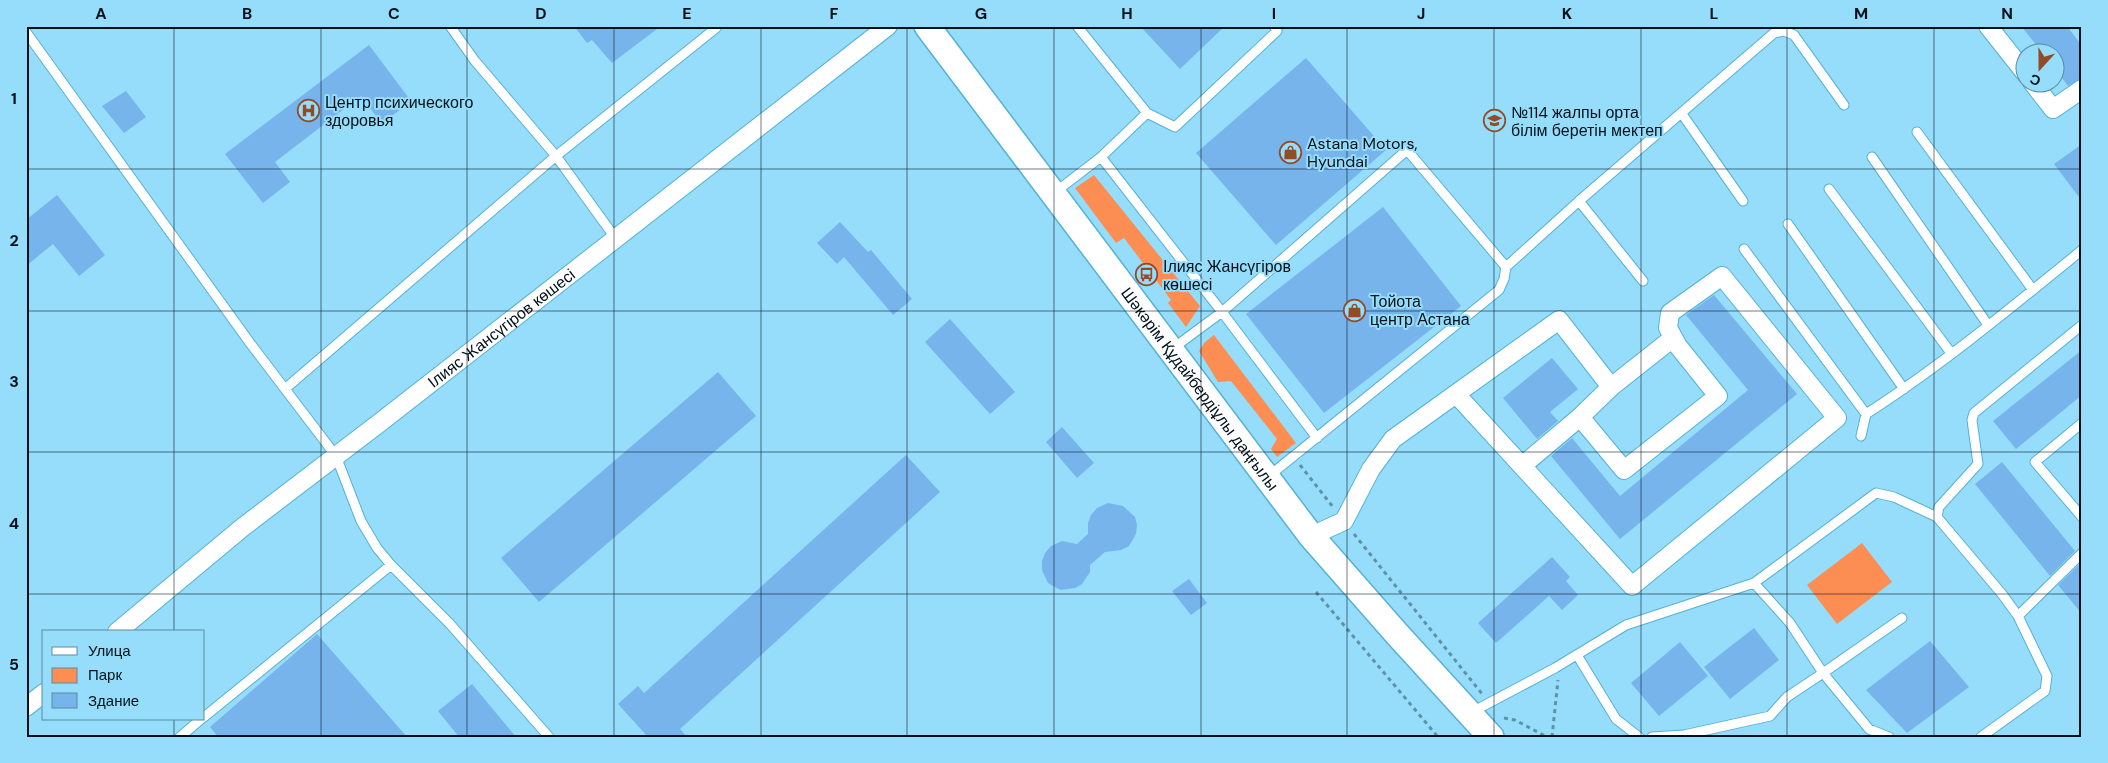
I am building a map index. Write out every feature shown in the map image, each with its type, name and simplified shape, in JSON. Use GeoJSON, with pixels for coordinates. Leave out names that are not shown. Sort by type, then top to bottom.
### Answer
{"type":"FeatureCollection","features":[{"type":"Feature","properties":{"kind":"main road","name":"Шәкәрім Құдайбердіұлы даңғылы"},"geometry":{"type":"LineString","coordinates":[[927,26],[1311,536],[1497,728]]}},
{"type":"Feature","properties":{"kind":"street","name":"Ілияс Жансүгіров көшесі"},"geometry":{"type":"LineString","coordinates":[[119,630],[243,527],[888,26]]}},
{"type":"Feature","properties":{"kind":"street"},"geometry":{"type":"LineString","coordinates":[[1988,26],[2016,61]]}},
{"type":"Feature","properties":{"kind":"street"},"geometry":{"type":"LineString","coordinates":[[2040,92],[2053,110],[2082,89]]}},
{"type":"Feature","properties":{"kind":"street"},"geometry":{"type":"LineString","coordinates":[[1456,394],[1632,586],[1836,418],[1722,276],[1670,313],[1668,328],[1673,338],[1718,396],[1624,470],[1580,417]]}},
{"type":"Feature","properties":{"kind":"street"},"geometry":{"type":"LineString","coordinates":[[1311,536],[1344,521],[1371,469],[1393,440],[1559,320],[1610,387]]}},
{"type":"Feature","properties":{"kind":"street"},"geometry":{"type":"LineString","coordinates":[[1522,466],[1580,417],[1610,387],[1673,338]]}},
{"type":"Feature","properties":{"kind":"street"},"geometry":{"type":"LineString","coordinates":[[26,707],[42,695]]}},
{"type":"Feature","properties":{"kind":"lane"},"geometry":{"type":"LineString","coordinates":[[450,26],[556,156],[616,239]]}},
{"type":"Feature","properties":{"kind":"lane"},"geometry":{"type":"LineString","coordinates":[[286,388],[556,156],[716,28],[715,26]]}},
{"type":"Feature","properties":{"kind":"lane"},"geometry":{"type":"LineString","coordinates":[[1077,26],[1147,113],[1175,127],[1277,30],[1274,26]]}},
{"type":"Feature","properties":{"kind":"lane"},"geometry":{"type":"LineString","coordinates":[[1267,477],[1499,290],[1504,279],[1506,267],[1579,201],[1774,33],[1784,31],[1794,35],[1844,105]]}},
{"type":"Feature","properties":{"kind":"lane"},"geometry":{"type":"LineString","coordinates":[[26,32],[250,342],[336,456],[360,521],[377,548],[391,565],[450,624],[549,737]]}},
{"type":"Feature","properties":{"kind":"lane"},"geometry":{"type":"LineString","coordinates":[[1053,193],[1101,157],[1147,113]]}},
{"type":"Feature","properties":{"kind":"lane"},"geometry":{"type":"LineString","coordinates":[[1682,114],[1743,202]]}},
{"type":"Feature","properties":{"kind":"lane"},"geometry":{"type":"LineString","coordinates":[[1917,132],[2033,290]]}},
{"type":"Feature","properties":{"kind":"lane"},"geometry":{"type":"LineString","coordinates":[[1171,350],[1222,312],[1407,150],[1506,267]]}},
{"type":"Feature","properties":{"kind":"lane"},"geometry":{"type":"LineString","coordinates":[[1101,157],[1317,438]]}},
{"type":"Feature","properties":{"kind":"lane"},"geometry":{"type":"LineString","coordinates":[[1872,157],[1988,324]]}},
{"type":"Feature","properties":{"kind":"lane"},"geometry":{"type":"LineString","coordinates":[[1829,189],[1951,353]]}},
{"type":"Feature","properties":{"kind":"lane"},"geometry":{"type":"LineString","coordinates":[[1579,201],[1643,281]]}},
{"type":"Feature","properties":{"kind":"lane"},"geometry":{"type":"LineString","coordinates":[[1788,224],[1904,389]]}},
{"type":"Feature","properties":{"kind":"lane"},"geometry":{"type":"LineString","coordinates":[[1744,250],[1866,414]]}},
{"type":"Feature","properties":{"kind":"lane"},"geometry":{"type":"LineString","coordinates":[[1861,436],[1866,414],[1904,389],[2082,250]]}},
{"type":"Feature","properties":{"kind":"lane"},"geometry":{"type":"LineString","coordinates":[[1937,518],[1939,507],[1978,464],[1972,420],[1974,413],[2082,325]]}},
{"type":"Feature","properties":{"kind":"lane"},"geometry":{"type":"LineString","coordinates":[[2082,423],[2035,462],[2082,517]]}},
{"type":"Feature","properties":{"kind":"lane"},"geometry":{"type":"LineString","coordinates":[[1479,708],[1560,665],[1626,625],[1754,584],[1876,493],[1894,497],[1937,518],[2002,594],[2018,616],[2047,676],[2045,690],[1981,737]]}},
{"type":"Feature","properties":{"kind":"lane"},"geometry":{"type":"LineString","coordinates":[[2018,616],[2082,552]]}},
{"type":"Feature","properties":{"kind":"lane"},"geometry":{"type":"LineString","coordinates":[[205,716],[391,565]]}},
{"type":"Feature","properties":{"kind":"lane"},"geometry":{"type":"LineString","coordinates":[[1754,584],[1790,624],[1824,673],[1869,729],[1889,737]]}},
{"type":"Feature","properties":{"kind":"lane"},"geometry":{"type":"LineString","coordinates":[[1652,737],[1684,735],[1770,716],[1787,697],[1902,618]]}},
{"type":"Feature","properties":{"kind":"lane"},"geometry":{"type":"LineString","coordinates":[[1577,655],[1616,719],[1639,737]]}},
{"type":"Feature","properties":{"kind":"lane"},"geometry":{"type":"LineString","coordinates":[[180,737],[200,720]]}},
{"type":"Feature","properties":{"kind":"path"},"geometry":{"type":"LineString","coordinates":[[1294,456],[1344,521],[1479,708]]}},
{"type":"Feature","properties":{"kind":"path"},"geometry":{"type":"LineString","coordinates":[[1316,592],[1438,737]]}},
{"type":"Feature","properties":{"kind":"path"},"geometry":{"type":"LineString","coordinates":[[1552,737],[1560,665]]}},
{"type":"Feature","properties":{"kind":"path"},"geometry":{"type":"LineString","coordinates":[[1497,728],[1516,720],[1547,737]]}},
{"type":"Feature","properties":{"kind":"green space"},"geometry":{"type":"Polygon","coordinates":[[[1094,175],[1200,306],[1186,327],[1168,303],[1171,300],[1124,238],[1116,243],[1075,188],[1094,175]]]}},
{"type":"Feature","properties":{"kind":"green space"},"geometry":{"type":"Polygon","coordinates":[[[1214,335],[1296,443],[1277,457],[1271,449],[1277,439],[1231,381],[1218,382],[1199,351],[1205,342],[1214,335]]]}},
{"type":"Feature","properties":{"kind":"green space"},"geometry":{"type":"Polygon","coordinates":[[[1862,543],[1892,582],[1837,624],[1807,585],[1862,543]]]}},
{"type":"Feature","properties":{"kind":"building"},"geometry":{"type":"Polygon","coordinates":[[[574,26],[661,26],[612,63],[592,40],[587,43],[574,26]]]}},
{"type":"Feature","properties":{"kind":"building"},"geometry":{"type":"Polygon","coordinates":[[[1140,26],[1225,26],[1180,69],[1140,26]]]}},
{"type":"Feature","properties":{"kind":"building"},"geometry":{"type":"Polygon","coordinates":[[[2021,26],[2067,26],[2082,46],[2082,78],[2068,86],[2066,83],[2066,42],[2034,42],[2021,26]]]}},
{"type":"Feature","properties":{"kind":"building"},"geometry":{"type":"Polygon","coordinates":[[[369,45],[411,101],[382,124],[361,96],[275,162],[290,182],[263,203],[225,154],[369,45]]]}},
{"type":"Feature","properties":{"kind":"building","name":"Astana Motors, Hyundai"},"geometry":{"type":"Polygon","coordinates":[[[1306,58],[1386,150],[1276,245],[1196,153],[1306,58]]]}},
{"type":"Feature","properties":{"kind":"building"},"geometry":{"type":"Polygon","coordinates":[[[126,91],[146,117],[124,133],[102,106],[126,91]]]}},
{"type":"Feature","properties":{"kind":"building"},"geometry":{"type":"Polygon","coordinates":[[[2082,144],[2082,201],[2054,164],[2082,144]]]}},
{"type":"Feature","properties":{"kind":"building"},"geometry":{"type":"Polygon","coordinates":[[[57,195],[105,255],[79,276],[53,244],[26,266],[26,220],[57,195]]]}},
{"type":"Feature","properties":{"kind":"building","name":"Тойота центр Астана"},"geometry":{"type":"Polygon","coordinates":[[[1383,207],[1461,306],[1324,413],[1246,314],[1383,207]]]}},
{"type":"Feature","properties":{"kind":"building"},"geometry":{"type":"Polygon","coordinates":[[[840,222],[868,252],[871,250],[912,299],[893,315],[844,257],[837,264],[817,243],[840,222]]]}},
{"type":"Feature","properties":{"kind":"building"},"geometry":{"type":"Polygon","coordinates":[[[1714,295],[1797,394],[1620,539],[1551,456],[1572,438],[1620,496],[1748,390],[1686,315],[1714,295]]]}},
{"type":"Feature","properties":{"kind":"building"},"geometry":{"type":"Polygon","coordinates":[[[950,319],[1015,392],[990,414],[925,342],[950,319]]]}},
{"type":"Feature","properties":{"kind":"building"},"geometry":{"type":"Polygon","coordinates":[[[2082,350],[2082,395],[2016,449],[1993,421],[2082,350]]]}},
{"type":"Feature","properties":{"kind":"building"},"geometry":{"type":"Polygon","coordinates":[[[1552,358],[1578,389],[1550,412],[1558,421],[1537,439],[1503,398],[1552,358]]]}},
{"type":"Feature","properties":{"kind":"building"},"geometry":{"type":"Polygon","coordinates":[[[718,372],[756,416],[539,602],[501,558],[718,372]]]}},
{"type":"Feature","properties":{"kind":"building"},"geometry":{"type":"Polygon","coordinates":[[[1062,427],[1094,463],[1077,478],[1046,442],[1062,427]]]}},
{"type":"Feature","properties":{"kind":"building"},"geometry":{"type":"Polygon","coordinates":[[[906,455],[940,492],[680,729],[687,737],[648,737],[618,704],[638,686],[644,693],[906,455]]]}},
{"type":"Feature","properties":{"kind":"building"},"geometry":{"type":"Polygon","coordinates":[[[2002,462],[2075,551],[2050,576],[1975,484],[2002,462]]]}},
{"type":"Feature","properties":{"kind":"building"},"geometry":{"type":"Polygon","coordinates":[[[1108,503],[1123,506],[1135,517],[1137,525],[1136,534],[1129,546],[1121,550],[1105,552],[1090,565],[1090,572],[1082,584],[1075,588],[1061,590],[1048,583],[1042,570],[1042,561],[1045,553],[1051,546],[1062,541],[1077,544],[1088,534],[1088,523],[1091,515],[1097,508],[1108,503]]]}},
{"type":"Feature","properties":{"kind":"building"},"geometry":{"type":"Polygon","coordinates":[[[1552,557],[1570,577],[1566,581],[1578,595],[1562,610],[1549,596],[1496,643],[1478,623],[1552,557]]]}},
{"type":"Feature","properties":{"kind":"building"},"geometry":{"type":"Polygon","coordinates":[[[2082,562],[2082,614],[2058,585],[2082,562]]]}},
{"type":"Feature","properties":{"kind":"building"},"geometry":{"type":"Polygon","coordinates":[[[1189,579],[1207,603],[1191,615],[1172,591],[1189,579]]]}},
{"type":"Feature","properties":{"kind":"building"},"geometry":{"type":"Polygon","coordinates":[[[1754,628],[1779,660],[1730,699],[1704,667],[1754,628]]]}},
{"type":"Feature","properties":{"kind":"building"},"geometry":{"type":"Polygon","coordinates":[[[317,634],[407,737],[218,737],[210,727],[317,634]]]}},
{"type":"Feature","properties":{"kind":"building"},"geometry":{"type":"Polygon","coordinates":[[[1930,641],[1969,687],[1907,733],[1866,690],[1930,641]]]}},
{"type":"Feature","properties":{"kind":"building"},"geometry":{"type":"Polygon","coordinates":[[[1680,642],[1708,676],[1659,716],[1631,683],[1680,642]]]}},
{"type":"Feature","properties":{"kind":"building"},"geometry":{"type":"Polygon","coordinates":[[[472,684],[516,737],[459,737],[438,711],[472,684]]]}},
{"type":"Feature","properties":{"kind":"place","name":"Центр психического здоровья"},"geometry":{"type":"Point","coordinates":[309,111]}},
{"type":"Feature","properties":{"kind":"place","name":"№114 жалпы орта білім беретін мектеп"},"geometry":{"type":"Point","coordinates":[1495,121]}},
{"type":"Feature","properties":{"kind":"place","name":"Astana Motors, Hyundai"},"geometry":{"type":"Point","coordinates":[1291,152]}},
{"type":"Feature","properties":{"kind":"place","name":"Ілияс Жансүгіров көшесі"},"geometry":{"type":"Point","coordinates":[1147,275]}},
{"type":"Feature","properties":{"kind":"place","name":"Тойота центр Астана"},"geometry":{"type":"Point","coordinates":[1354,310]}}]}
